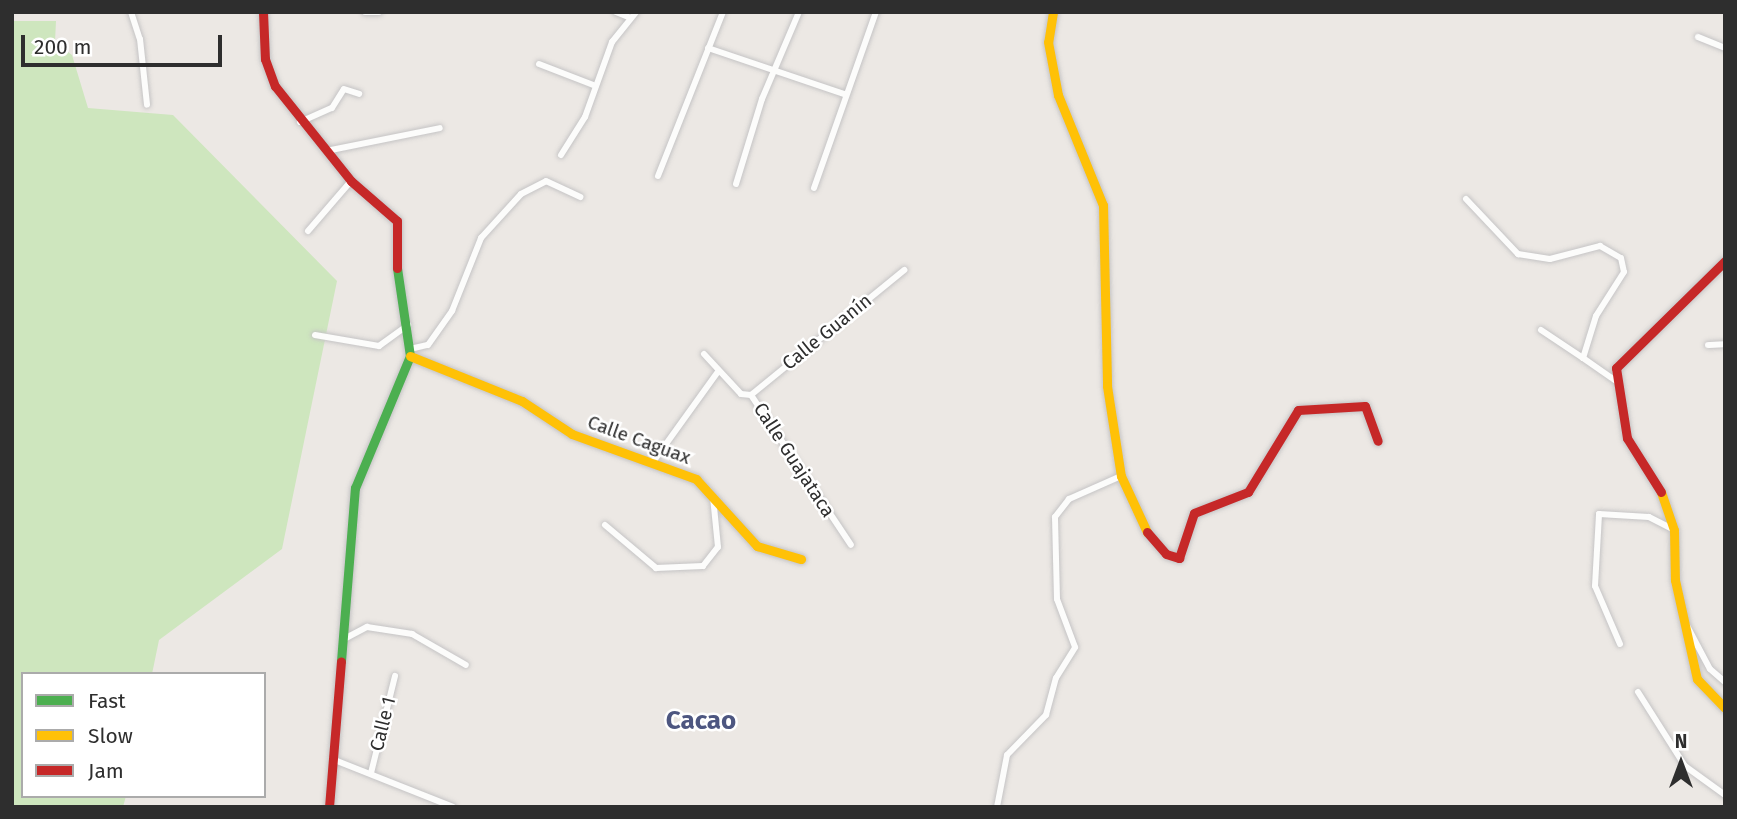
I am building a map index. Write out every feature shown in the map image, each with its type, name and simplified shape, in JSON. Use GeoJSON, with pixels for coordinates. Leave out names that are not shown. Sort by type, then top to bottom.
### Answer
{"type":"FeatureCollection","features":[{"type":"Feature","properties":{"kind":"street"},"geometry":{"type":"LineString","coordinates":[[131,12],[147,105]]}},
{"type":"Feature","properties":{"kind":"street"},"geometry":{"type":"LineString","coordinates":[[263,12],[265,59],[300,122],[351,181],[397,221],[397,277],[408,325],[410,353],[355,488],[346,638],[329,807]]}},
{"type":"Feature","properties":{"kind":"street"},"geometry":{"type":"LineString","coordinates":[[365,12],[379,12]]}},
{"type":"Feature","properties":{"kind":"street"},"geometry":{"type":"LineString","coordinates":[[561,155],[596,86],[612,42],[634,15],[616,12]]}},
{"type":"Feature","properties":{"kind":"street"},"geometry":{"type":"LineString","coordinates":[[658,176],[723,12]]}},
{"type":"Feature","properties":{"kind":"street"},"geometry":{"type":"LineString","coordinates":[[736,184],[773,69],[799,12]]}},
{"type":"Feature","properties":{"kind":"street"},"geometry":{"type":"LineString","coordinates":[[814,188],[844,94],[876,12]]}},
{"type":"Feature","properties":{"kind":"street"},"geometry":{"type":"LineString","coordinates":[[1053,12],[1048,42],[1058,95],[1103,205],[1107,386],[1121,476],[1142,526],[1166,554],[1180,558],[1194,513],[1248,492],[1298,411],[1365,407],[1378,441]]}},
{"type":"Feature","properties":{"kind":"street"},"geometry":{"type":"LineString","coordinates":[[1698,37],[1725,48]]}},
{"type":"Feature","properties":{"kind":"street"},"geometry":{"type":"LineString","coordinates":[[708,48],[844,94]]}},
{"type":"Feature","properties":{"kind":"street"},"geometry":{"type":"LineString","coordinates":[[539,64],[596,86]]}},
{"type":"Feature","properties":{"kind":"street"},"geometry":{"type":"LineString","coordinates":[[300,122],[332,108],[344,89],[359,93]]}},
{"type":"Feature","properties":{"kind":"street"},"geometry":{"type":"LineString","coordinates":[[326,151],[440,128]]}},
{"type":"Feature","properties":{"kind":"street"},"geometry":{"type":"LineString","coordinates":[[308,232],[351,181]]}},
{"type":"Feature","properties":{"kind":"street"},"geometry":{"type":"LineString","coordinates":[[410,353],[428,345],[452,311],[481,238],[521,194],[546,181],[581,197]]}},
{"type":"Feature","properties":{"kind":"street"},"geometry":{"type":"LineString","coordinates":[[1466,199],[1518,254],[1550,259],[1600,246],[1621,258],[1624,272],[1596,316],[1583,358]]}},
{"type":"Feature","properties":{"kind":"street"},"geometry":{"type":"LineString","coordinates":[[1725,261],[1695,284],[1649,341],[1623,355],[1616,381],[1627,438],[1664,497],[1674,530],[1684,620],[1697,679],[1725,708]]}},
{"type":"Feature","properties":{"kind":"street","name":"Calle Guanín"},"geometry":{"type":"LineString","coordinates":[[751,395],[904,270]]}},
{"type":"Feature","properties":{"kind":"street"},"geometry":{"type":"LineString","coordinates":[[315,335],[379,346],[408,325]]}},
{"type":"Feature","properties":{"kind":"street"},"geometry":{"type":"LineString","coordinates":[[1541,330],[1616,381]]}},
{"type":"Feature","properties":{"kind":"street"},"geometry":{"type":"LineString","coordinates":[[1708,345],[1725,344]]}},
{"type":"Feature","properties":{"kind":"street","name":"Calle Caguax"},"geometry":{"type":"LineString","coordinates":[[410,353],[522,401],[572,434],[653,462],[712,492],[757,546],[801,559]]}},
{"type":"Feature","properties":{"kind":"street","name":"Calle Guajataca"},"geometry":{"type":"LineString","coordinates":[[704,354],[717,373],[741,394],[751,395],[851,545]]}},
{"type":"Feature","properties":{"kind":"street"},"geometry":{"type":"LineString","coordinates":[[653,462],[717,373]]}},
{"type":"Feature","properties":{"kind":"street"},"geometry":{"type":"LineString","coordinates":[[997,807],[1003,763],[1046,715],[1056,678],[1075,647],[1057,599],[1055,517],[1069,499],[1121,476]]}},
{"type":"Feature","properties":{"kind":"street"},"geometry":{"type":"LineString","coordinates":[[605,525],[656,568],[703,566],[718,547],[712,492]]}},
{"type":"Feature","properties":{"kind":"street"},"geometry":{"type":"LineString","coordinates":[[1620,644],[1595,586],[1600,514],[1649,517],[1674,530]]}},
{"type":"Feature","properties":{"kind":"street"},"geometry":{"type":"LineString","coordinates":[[1684,620],[1710,669],[1725,682]]}},
{"type":"Feature","properties":{"kind":"street"},"geometry":{"type":"LineString","coordinates":[[346,638],[367,627],[412,634],[466,665]]}},
{"type":"Feature","properties":{"kind":"street","name":"Calle 1"},"geometry":{"type":"LineString","coordinates":[[371,773],[395,676]]}},
{"type":"Feature","properties":{"kind":"street"},"geometry":{"type":"LineString","coordinates":[[1638,692],[1685,766],[1725,794]]}},
{"type":"Feature","properties":{"kind":"street"},"geometry":{"type":"LineString","coordinates":[[332,759],[453,807]]}},
{"type":"Feature","properties":{"kind":"green space"},"geometry":{"type":"Polygon","coordinates":[[[12,21],[56,21],[55,42],[72,55],[88,108],[173,115],[337,281],[282,549],[159,640],[152,672],[21,672],[21,798],[125,798],[123,807],[12,807],[12,21]]]}},
{"type":"Feature","properties":{"kind":"traffic: fast"},"geometry":{"type":"LineString","coordinates":[[341,661],[355,488],[410,356],[397,268]]}},
{"type":"Feature","properties":{"kind":"traffic: slow"},"geometry":{"type":"LineString","coordinates":[[1053,12],[1048,42],[1058,95],[1103,205],[1107,386],[1121,476],[1147,532]]}},
{"type":"Feature","properties":{"kind":"traffic: slow"},"geometry":{"type":"LineString","coordinates":[[410,356],[522,401],[572,434],[696,479],[757,546],[801,559]]}},
{"type":"Feature","properties":{"kind":"traffic: slow"},"geometry":{"type":"LineString","coordinates":[[1661,492],[1674,530],[1675,580],[1697,679],[1725,708]]}},
{"type":"Feature","properties":{"kind":"traffic: jam"},"geometry":{"type":"LineString","coordinates":[[263,12],[265,59],[275,86],[351,181],[397,221],[397,268]]}},
{"type":"Feature","properties":{"kind":"traffic: jam"},"geometry":{"type":"LineString","coordinates":[[1661,492],[1627,438],[1616,368],[1725,261]]}},
{"type":"Feature","properties":{"kind":"traffic: jam"},"geometry":{"type":"LineString","coordinates":[[1147,532],[1166,554],[1179,558],[1194,513],[1248,492],[1298,410],[1365,406],[1378,441]]}},
{"type":"Feature","properties":{"kind":"traffic: jam"},"geometry":{"type":"LineString","coordinates":[[329,807],[341,661]]}},
{"type":"Feature","properties":{"kind":"district","name":"Cacao"},"geometry":{"type":"Point","coordinates":[701,721]}}]}
